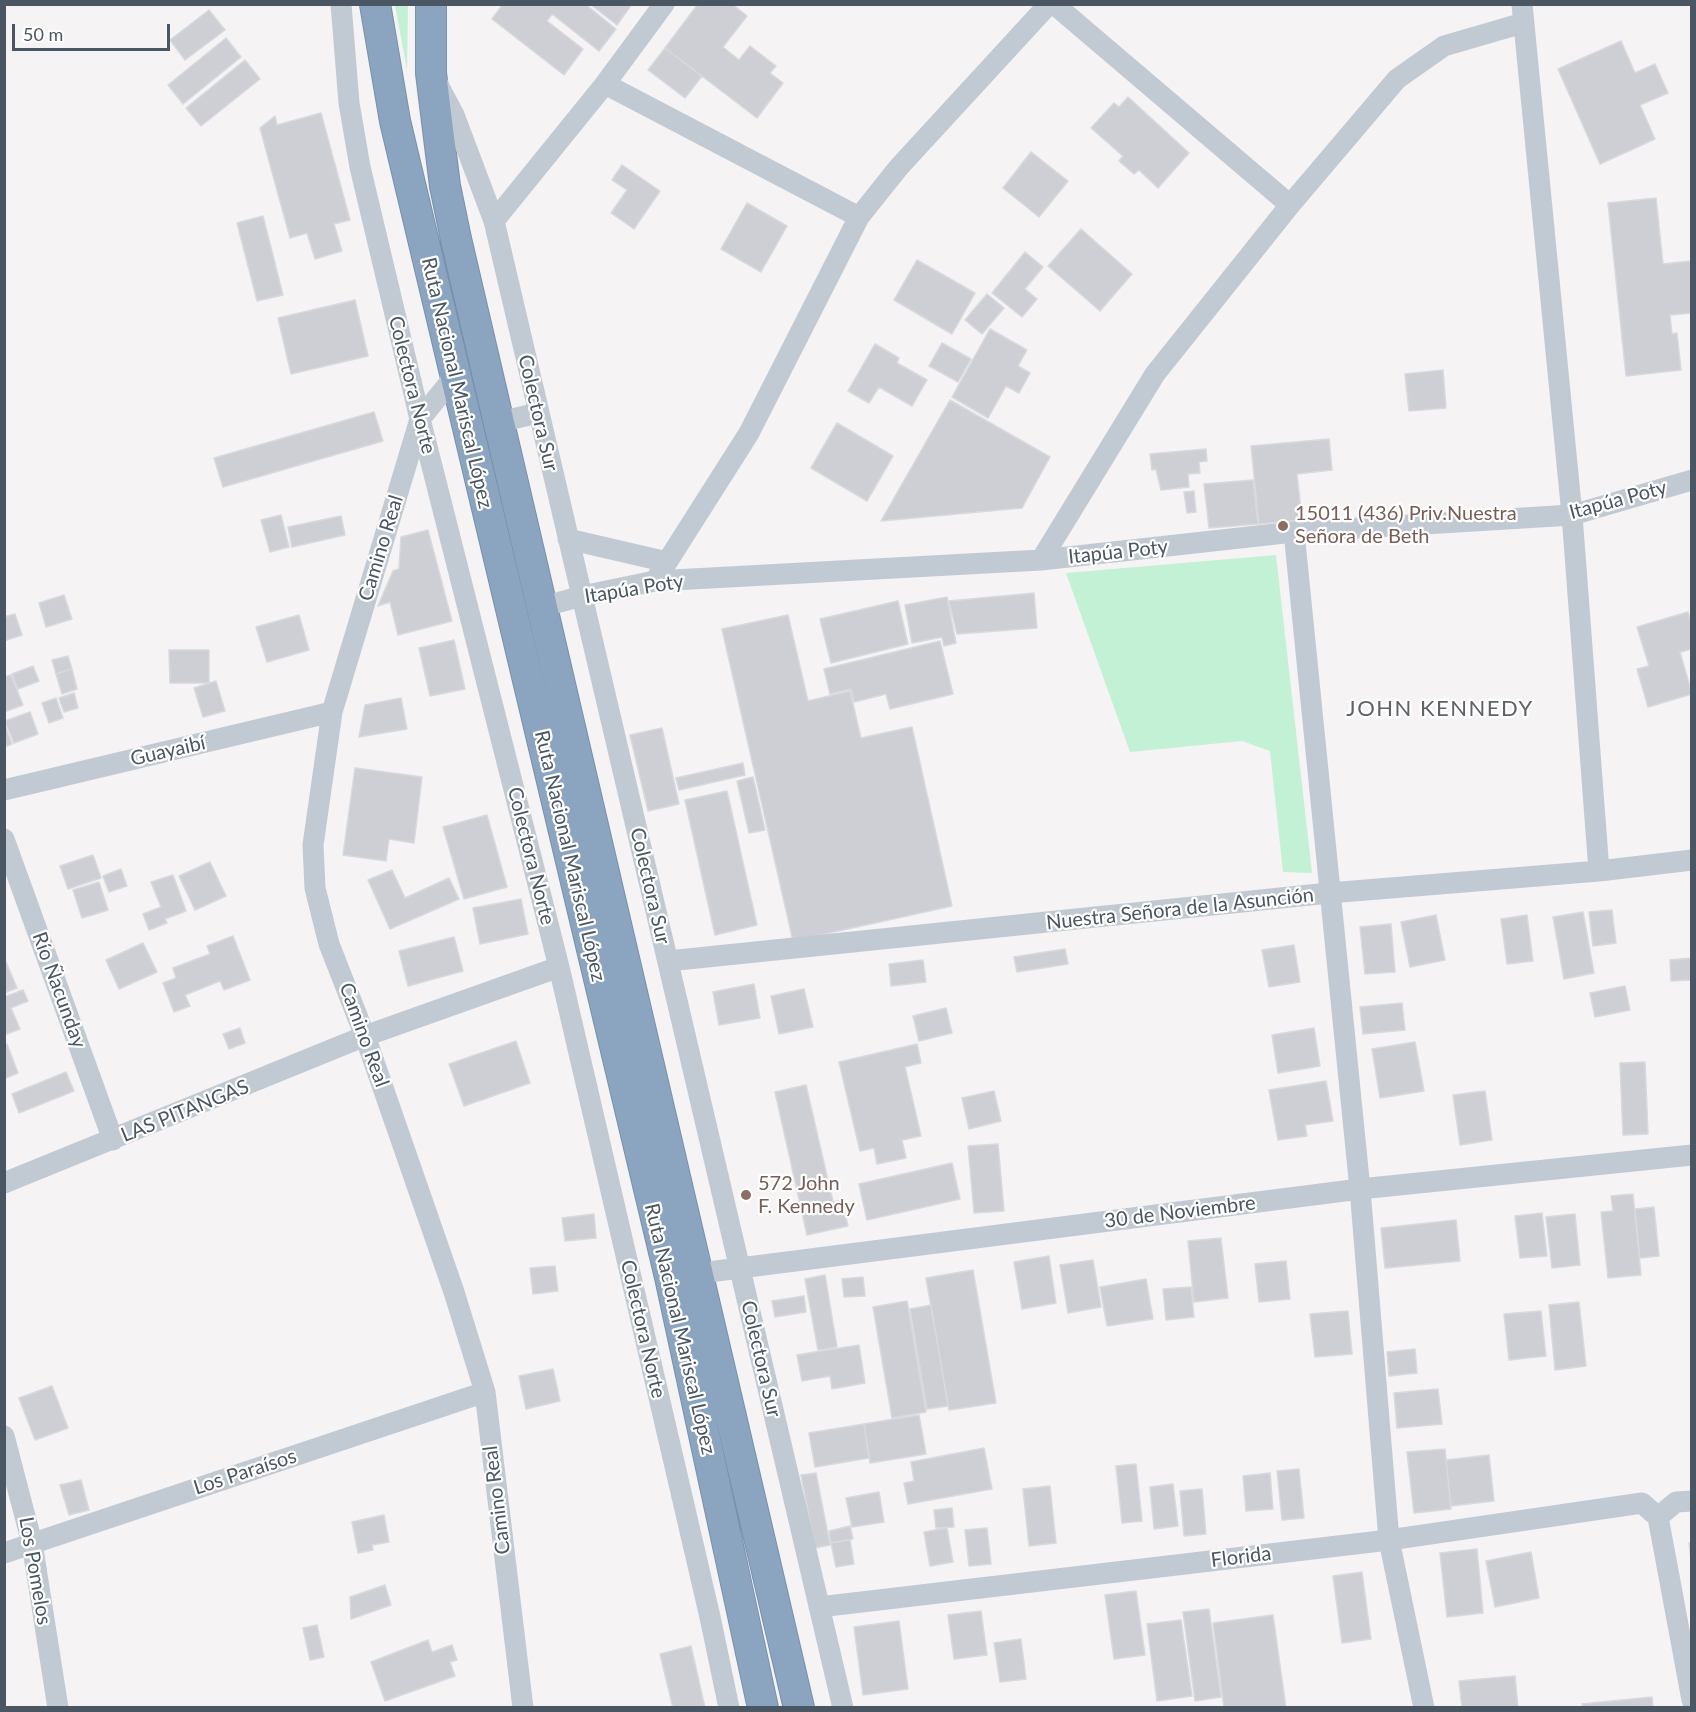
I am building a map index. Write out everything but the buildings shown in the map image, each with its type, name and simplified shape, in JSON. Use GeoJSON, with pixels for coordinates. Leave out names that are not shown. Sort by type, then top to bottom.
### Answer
{"type":"FeatureCollection","features":[{"type":"Feature","properties":{"kind":"highway","name":"Ruta Nacional Mariscal López"},"geometry":{"type":"LineString","coordinates":[[375,4],[395,121],[455,376],[684,1275],[800,1707]]}},
{"type":"Feature","properties":{"kind":"highway","name":"Ruta Nacional Mariscal López"},"geometry":{"type":"LineString","coordinates":[[431,4],[431,73],[446,186],[543,608],[684,1275],[763,1707]]}},
{"type":"Feature","properties":{"kind":"street","name":"Colectora Norte"},"geometry":{"type":"LineString","coordinates":[[341,4],[349,103],[360,167],[420,419],[559,967],[729,1707]]}},
{"type":"Feature","properties":{"kind":"street"},"geometry":{"type":"LineString","coordinates":[[494,221],[605,84],[664,4]]}},
{"type":"Feature","properties":{"kind":"street"},"geometry":{"type":"LineString","coordinates":[[654,581],[749,433],[859,217],[899,167],[1049,4]]}},
{"type":"Feature","properties":{"kind":"street"},"geometry":{"type":"LineString","coordinates":[[1054,4],[1290,205]]}},
{"type":"Feature","properties":{"kind":"street"},"geometry":{"type":"LineString","coordinates":[[1041,560],[1155,374],[1290,205],[1397,79],[1444,46],[1522,14],[1572,515],[1599,871]]}},
{"type":"Feature","properties":{"kind":"street","name":"Colectora Sur"},"geometry":{"type":"LineString","coordinates":[[431,73],[454,115],[494,221],[843,1707]]}},
{"type":"Feature","properties":{"kind":"street"},"geometry":{"type":"LineString","coordinates":[[605,84],[859,217]]}},
{"type":"Feature","properties":{"kind":"street","name":"Camino Real"},"geometry":{"type":"LineString","coordinates":[[455,376],[420,419],[332,712],[313,845],[315,888],[329,944],[365,1036],[454,1292],[485,1392],[523,1707]]}},
{"type":"Feature","properties":{"kind":"street"},"geometry":{"type":"LineString","coordinates":[[499,422],[538,413]]}},
{"type":"Feature","properties":{"kind":"street","name":"Itapúa Poty"},"geometry":{"type":"LineString","coordinates":[[543,608],[582,596],[654,581],[1041,560],[1294,532],[1572,515],[1692,480]]}},
{"type":"Feature","properties":{"kind":"street"},"geometry":{"type":"LineString","coordinates":[[1294,532],[1360,1189],[1389,1540],[1424,1707]]}},
{"type":"Feature","properties":{"kind":"street"},"geometry":{"type":"LineString","coordinates":[[568,539],[667,562]]}},
{"type":"Feature","properties":{"kind":"street","name":"Guayaibí"},"geometry":{"type":"LineString","coordinates":[[4,790],[332,712]]}},
{"type":"Feature","properties":{"kind":"street","name":"Río Ñacunday"},"geometry":{"type":"LineString","coordinates":[[4,839],[113,1140]]}},
{"type":"Feature","properties":{"kind":"street","name":"Nuestra Señora de la Asunción"},"geometry":{"type":"LineString","coordinates":[[668,961],[1329,893],[1599,871],[1692,860]]}},
{"type":"Feature","properties":{"kind":"street","name":"LAS PITANGAS"},"geometry":{"type":"LineString","coordinates":[[4,1183],[365,1036],[559,967]]}},
{"type":"Feature","properties":{"kind":"street","name":"30 de Noviembre"},"geometry":{"type":"LineString","coordinates":[[684,1275],[1360,1189],[1692,1155]]}},
{"type":"Feature","properties":{"kind":"street","name":"Los Paraísos"},"geometry":{"type":"LineString","coordinates":[[4,1553],[485,1392]]}},
{"type":"Feature","properties":{"kind":"street","name":"Los Pomelos"},"geometry":{"type":"LineString","coordinates":[[4,1436],[32,1543],[58,1707]]}},
{"type":"Feature","properties":{"kind":"street"},"geometry":{"type":"LineString","coordinates":[[1692,1501],[1677,1502],[1658,1516],[1692,1700]]}},
{"type":"Feature","properties":{"kind":"street","name":"Florida"},"geometry":{"type":"LineString","coordinates":[[819,1607],[1389,1540],[1642,1503],[1658,1516]]}},
{"type":"Feature","properties":{"kind":"green space"},"geometry":{"type":"Polygon","coordinates":[[[395,5],[408,5],[407,70],[395,5]]]}},
{"type":"Feature","properties":{"kind":"green space"},"geometry":{"type":"Polygon","coordinates":[[[1276,555],[1312,873],[1283,872],[1270,751],[1242,741],[1130,752],[1066,573],[1276,555]]]}},
{"type":"Feature","properties":{"kind":"place","name":"15011 (436) Priv.Nuestra Señora de Beth"},"geometry":{"type":"Point","coordinates":[1283,526]}},
{"type":"Feature","properties":{"kind":"place","name":"572 John F. Kennedy"},"geometry":{"type":"Point","coordinates":[746,1195]}},
{"type":"Feature","properties":{"kind":"district","name":"JOHN KENNEDY"},"geometry":{"type":"Point","coordinates":[1440,709]}}]}
